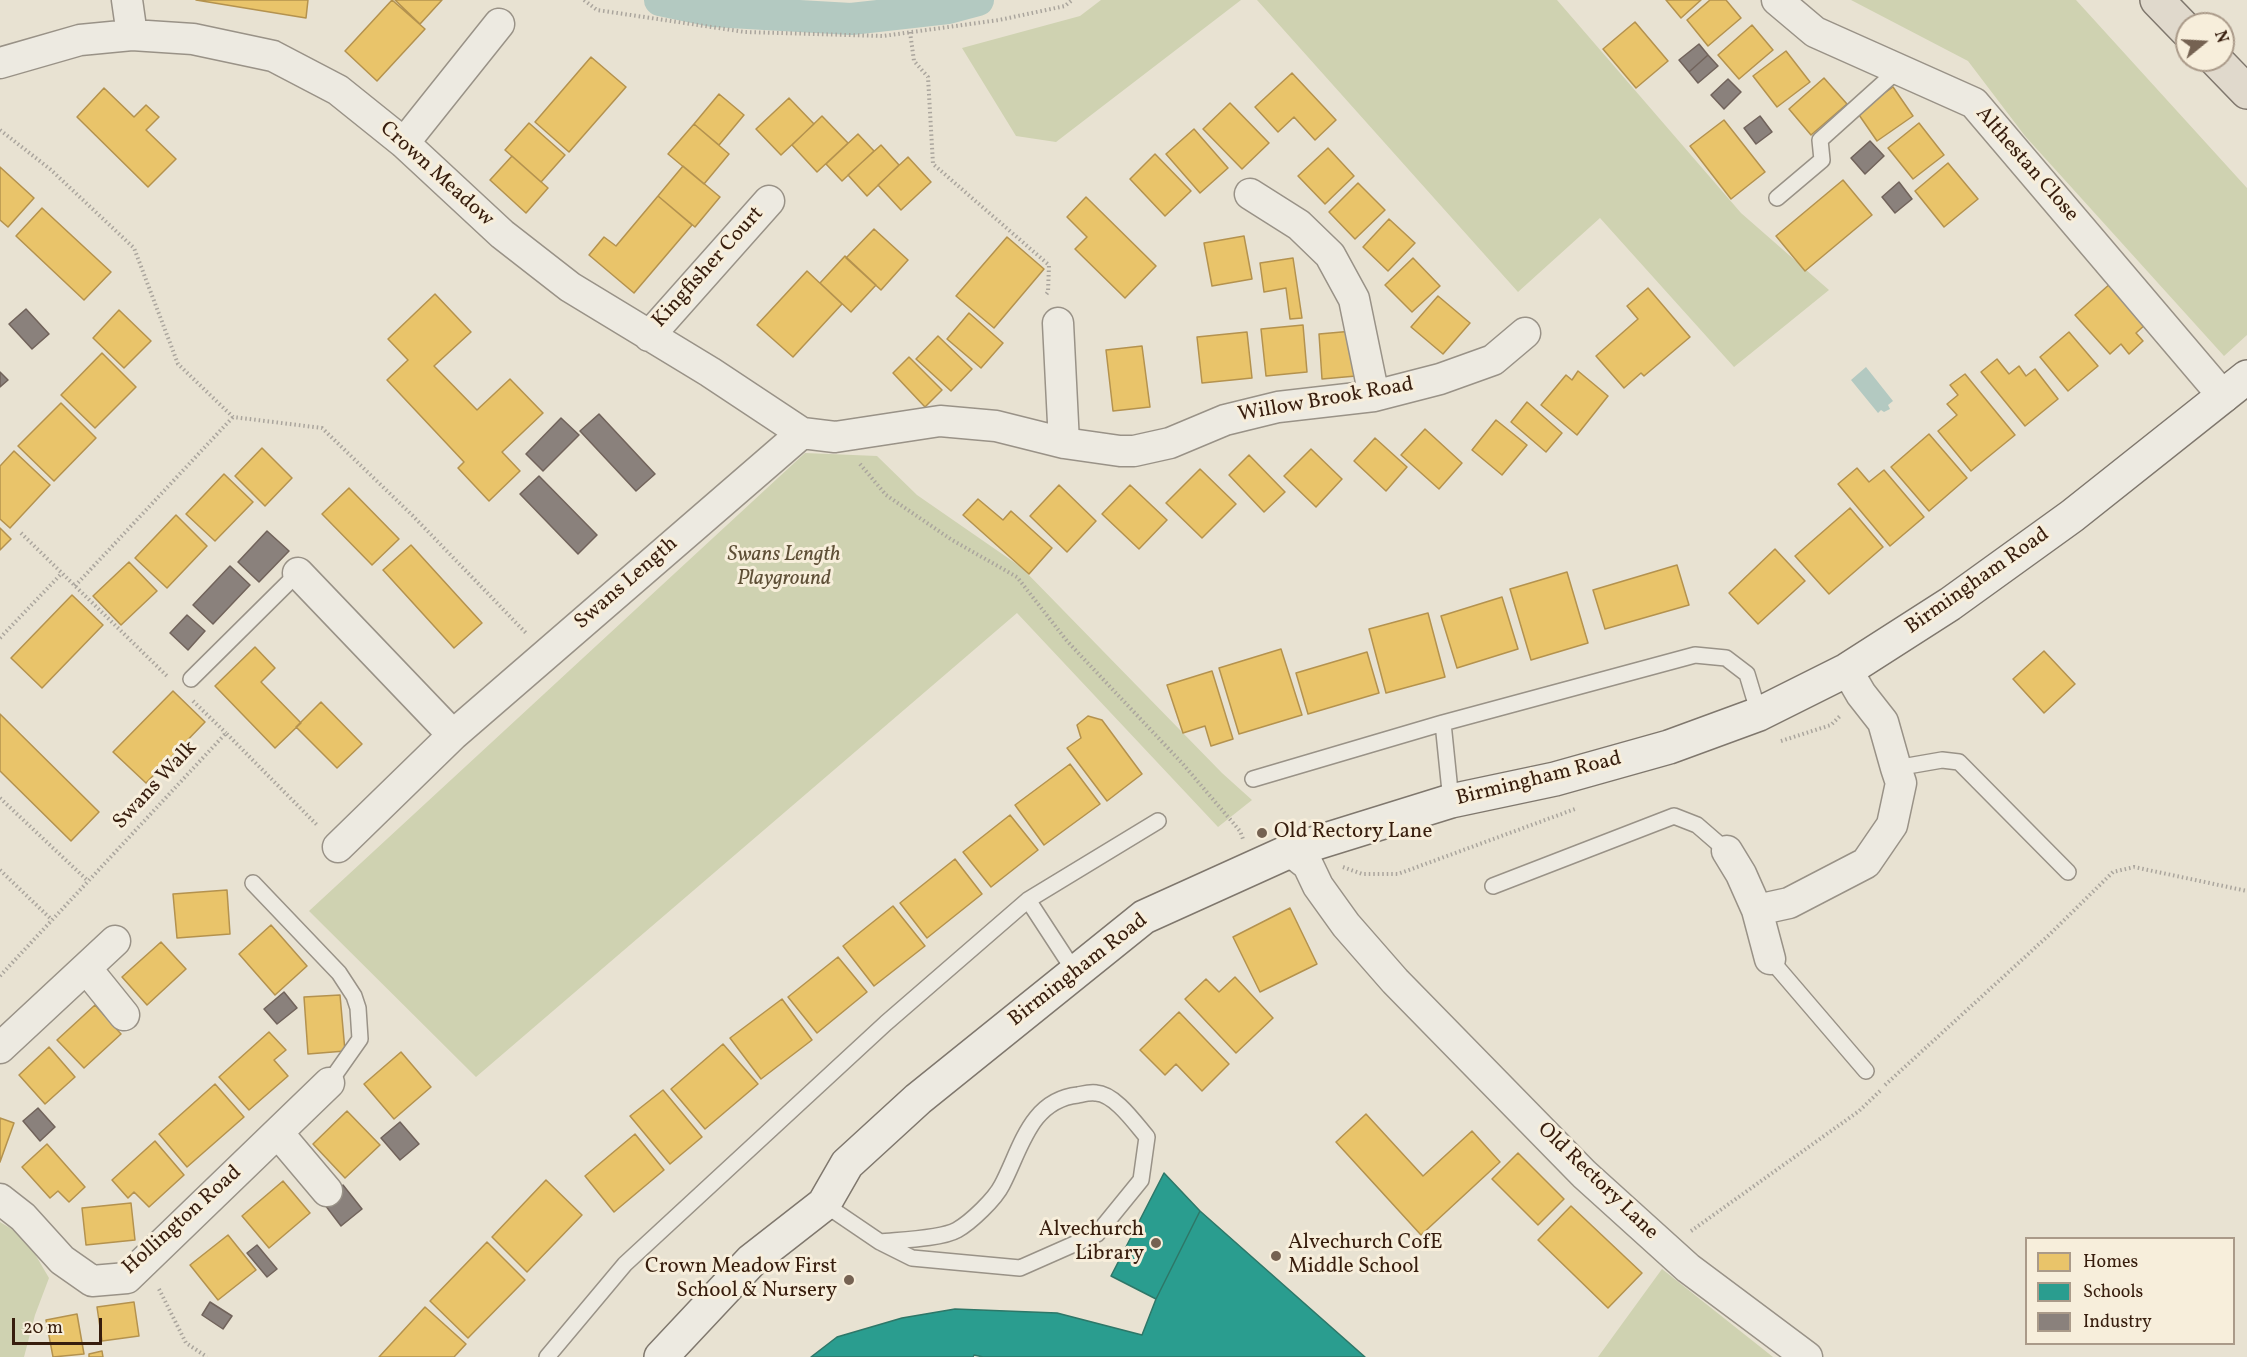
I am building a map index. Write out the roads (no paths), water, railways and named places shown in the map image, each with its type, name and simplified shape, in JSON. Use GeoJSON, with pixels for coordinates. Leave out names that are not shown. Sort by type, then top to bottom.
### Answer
{"type":"FeatureCollection","features":[{"type":"Feature","properties":{"kind":"highway"},"geometry":{"type":"LineString","coordinates":[[2157,0],[2175,19]]}},
{"type":"Feature","properties":{"kind":"highway"},"geometry":{"type":"LineString","coordinates":[[2228,72],[2247,92]]}},
{"type":"Feature","properties":{"kind":"main road","name":"Birmingham Road"},"geometry":{"type":"LineString","coordinates":[[661,1357],[751,1261],[824,1204],[847,1164],[918,1099],[1144,917],[1251,869],[1301,862],[1451,801],[1554,779],[1669,747],[1759,714],[1847,670],[1950,604],[2072,516],[2235,387]]}},
{"type":"Feature","properties":{"kind":"street"},"geometry":{"type":"LineString","coordinates":[[127,0],[132,34]]}},
{"type":"Feature","properties":{"kind":"street","name":"Althestan Close"},"geometry":{"type":"LineString","coordinates":[[1777,0],[1815,32],[1974,104],[2235,387]]}},
{"type":"Feature","properties":{"kind":"street"},"geometry":{"type":"LineString","coordinates":[[404,143],[499,24]]}},
{"type":"Feature","properties":{"kind":"street","name":"Crown Meadow"},"geometry":{"type":"LineString","coordinates":[[0,63],[80,40],[132,34],[193,39],[273,56],[338,90],[404,143],[511,241],[570,287],[710,372],[802,433],[835,437]]}},
{"type":"Feature","properties":{"kind":"street"},"geometry":{"type":"LineString","coordinates":[[1250,194],[1299,225],[1329,255],[1354,300],[1374,396]]}},
{"type":"Feature","properties":{"kind":"street","name":"Kingfisher Court"},"geometry":{"type":"LineString","coordinates":[[649,336],[769,201]]}},
{"type":"Feature","properties":{"kind":"street"},"geometry":{"type":"LineString","coordinates":[[1050,312],[1064,443]]}},
{"type":"Feature","properties":{"kind":"street","name":"Willow Brook Road"},"geometry":{"type":"LineString","coordinates":[[835,437],[940,421],[996,426],[1064,443],[1134,451],[1170,442],[1225,420],[1278,407],[1374,396],[1440,380],[1493,360],[1524,333]]}},
{"type":"Feature","properties":{"kind":"street","name":"Swans Length"},"geometry":{"type":"LineString","coordinates":[[338,847],[453,735],[802,433]]}},
{"type":"Feature","properties":{"kind":"street"},"geometry":{"type":"LineString","coordinates":[[298,573],[453,735]]}},
{"type":"Feature","properties":{"kind":"street"},"geometry":{"type":"LineString","coordinates":[[1757,910],[1789,903],[1866,863],[1892,825],[1900,783],[1883,722],[1861,694],[1847,670]]}},
{"type":"Feature","properties":{"kind":"street"},"geometry":{"type":"LineString","coordinates":[[1727,851],[1741,874],[1757,910],[1770,959]]}},
{"type":"Feature","properties":{"kind":"street","name":"Old Rectory Lane"},"geometry":{"type":"LineString","coordinates":[[1301,862],[1346,925],[1395,981],[1584,1174],[1688,1268],[1807,1357]]}},
{"type":"Feature","properties":{"kind":"street"},"geometry":{"type":"LineString","coordinates":[[0,1048],[115,941]]}},
{"type":"Feature","properties":{"kind":"street"},"geometry":{"type":"LineString","coordinates":[[86,968],[124,1015]]}},
{"type":"Feature","properties":{"kind":"street","name":"Hollington Road"},"geometry":{"type":"LineString","coordinates":[[0,1199],[23,1217],[62,1260],[92,1281],[127,1278],[329,1083]]}},
{"type":"Feature","properties":{"kind":"street"},"geometry":{"type":"LineString","coordinates":[[278,1133],[327,1191]]}},
{"type":"Feature","properties":{"kind":"lane"},"geometry":{"type":"LineString","coordinates":[[1777,198],[1822,160],[1820,140],[1899,69]]}},
{"type":"Feature","properties":{"kind":"lane"},"geometry":{"type":"LineString","coordinates":[[191,679],[298,573]]}},
{"type":"Feature","properties":{"kind":"lane"},"geometry":{"type":"LineString","coordinates":[[1253,779],[1443,723],[1695,656],[1726,658],[1747,674],[1759,714]]}},
{"type":"Feature","properties":{"kind":"lane"},"geometry":{"type":"LineString","coordinates":[[1443,723],[1451,801]]}},
{"type":"Feature","properties":{"kind":"lane"},"geometry":{"type":"LineString","coordinates":[[1896,768],[1942,760],[1959,762],[2068,872]]}},
{"type":"Feature","properties":{"kind":"lane"},"geometry":{"type":"LineString","coordinates":[[1493,886],[1674,816],[1697,825],[1727,851]]}},
{"type":"Feature","properties":{"kind":"lane"},"geometry":{"type":"LineString","coordinates":[[547,1357],[625,1264],[886,1023],[1028,900],[1158,821]]}},
{"type":"Feature","properties":{"kind":"lane"},"geometry":{"type":"LineString","coordinates":[[253,883],[339,973],[354,996],[358,1008],[360,1039],[329,1083]]}},
{"type":"Feature","properties":{"kind":"lane"},"geometry":{"type":"LineString","coordinates":[[1028,900],[1075,972]]}},
{"type":"Feature","properties":{"kind":"lane"},"geometry":{"type":"LineString","coordinates":[[1770,959],[1866,1071]]}},
{"type":"Feature","properties":{"kind":"lane"},"geometry":{"type":"LineString","coordinates":[[824,1204],[880,1242],[912,1258],[1020,1268],[1096,1234],[1141,1180],[1147,1137],[1119,1105],[1098,1092],[1071,1095],[1050,1103],[1034,1120],[1015,1153],[1002,1186],[979,1213],[956,1231],[880,1242]]}},
{"type":"Feature","properties":{"kind":"water"},"geometry":{"type":"Polygon","coordinates":[[[1866,367],[1893,401],[1888,405],[1890,409],[1884,412],[1881,410],[1878,413],[1851,380],[1866,367]]]}},
{"type":"Feature","properties":{"kind":"waterway"},"geometry":{"type":"LineString","coordinates":[[660,0],[713,11],[851,19],[948,8],[978,0]]}},
{"type":"Feature","properties":{"kind":"place","name":"Old Rectory Lane"},"geometry":{"type":"Point","coordinates":[1262,833]}},
{"type":"Feature","properties":{"kind":"place","name":"Alvechurch Library"},"geometry":{"type":"Point","coordinates":[1156,1243]}},
{"type":"Feature","properties":{"kind":"place","name":"Alvechurch CofE Middle School"},"geometry":{"type":"Point","coordinates":[1276,1256]}},
{"type":"Feature","properties":{"kind":"place","name":"Crown Meadow First School & Nursery"},"geometry":{"type":"Point","coordinates":[849,1280]}},
{"type":"Feature","properties":{"kind":"park label","name":"Swans Length Playground"},"geometry":{"type":"Point","coordinates":[784,568]}}]}
